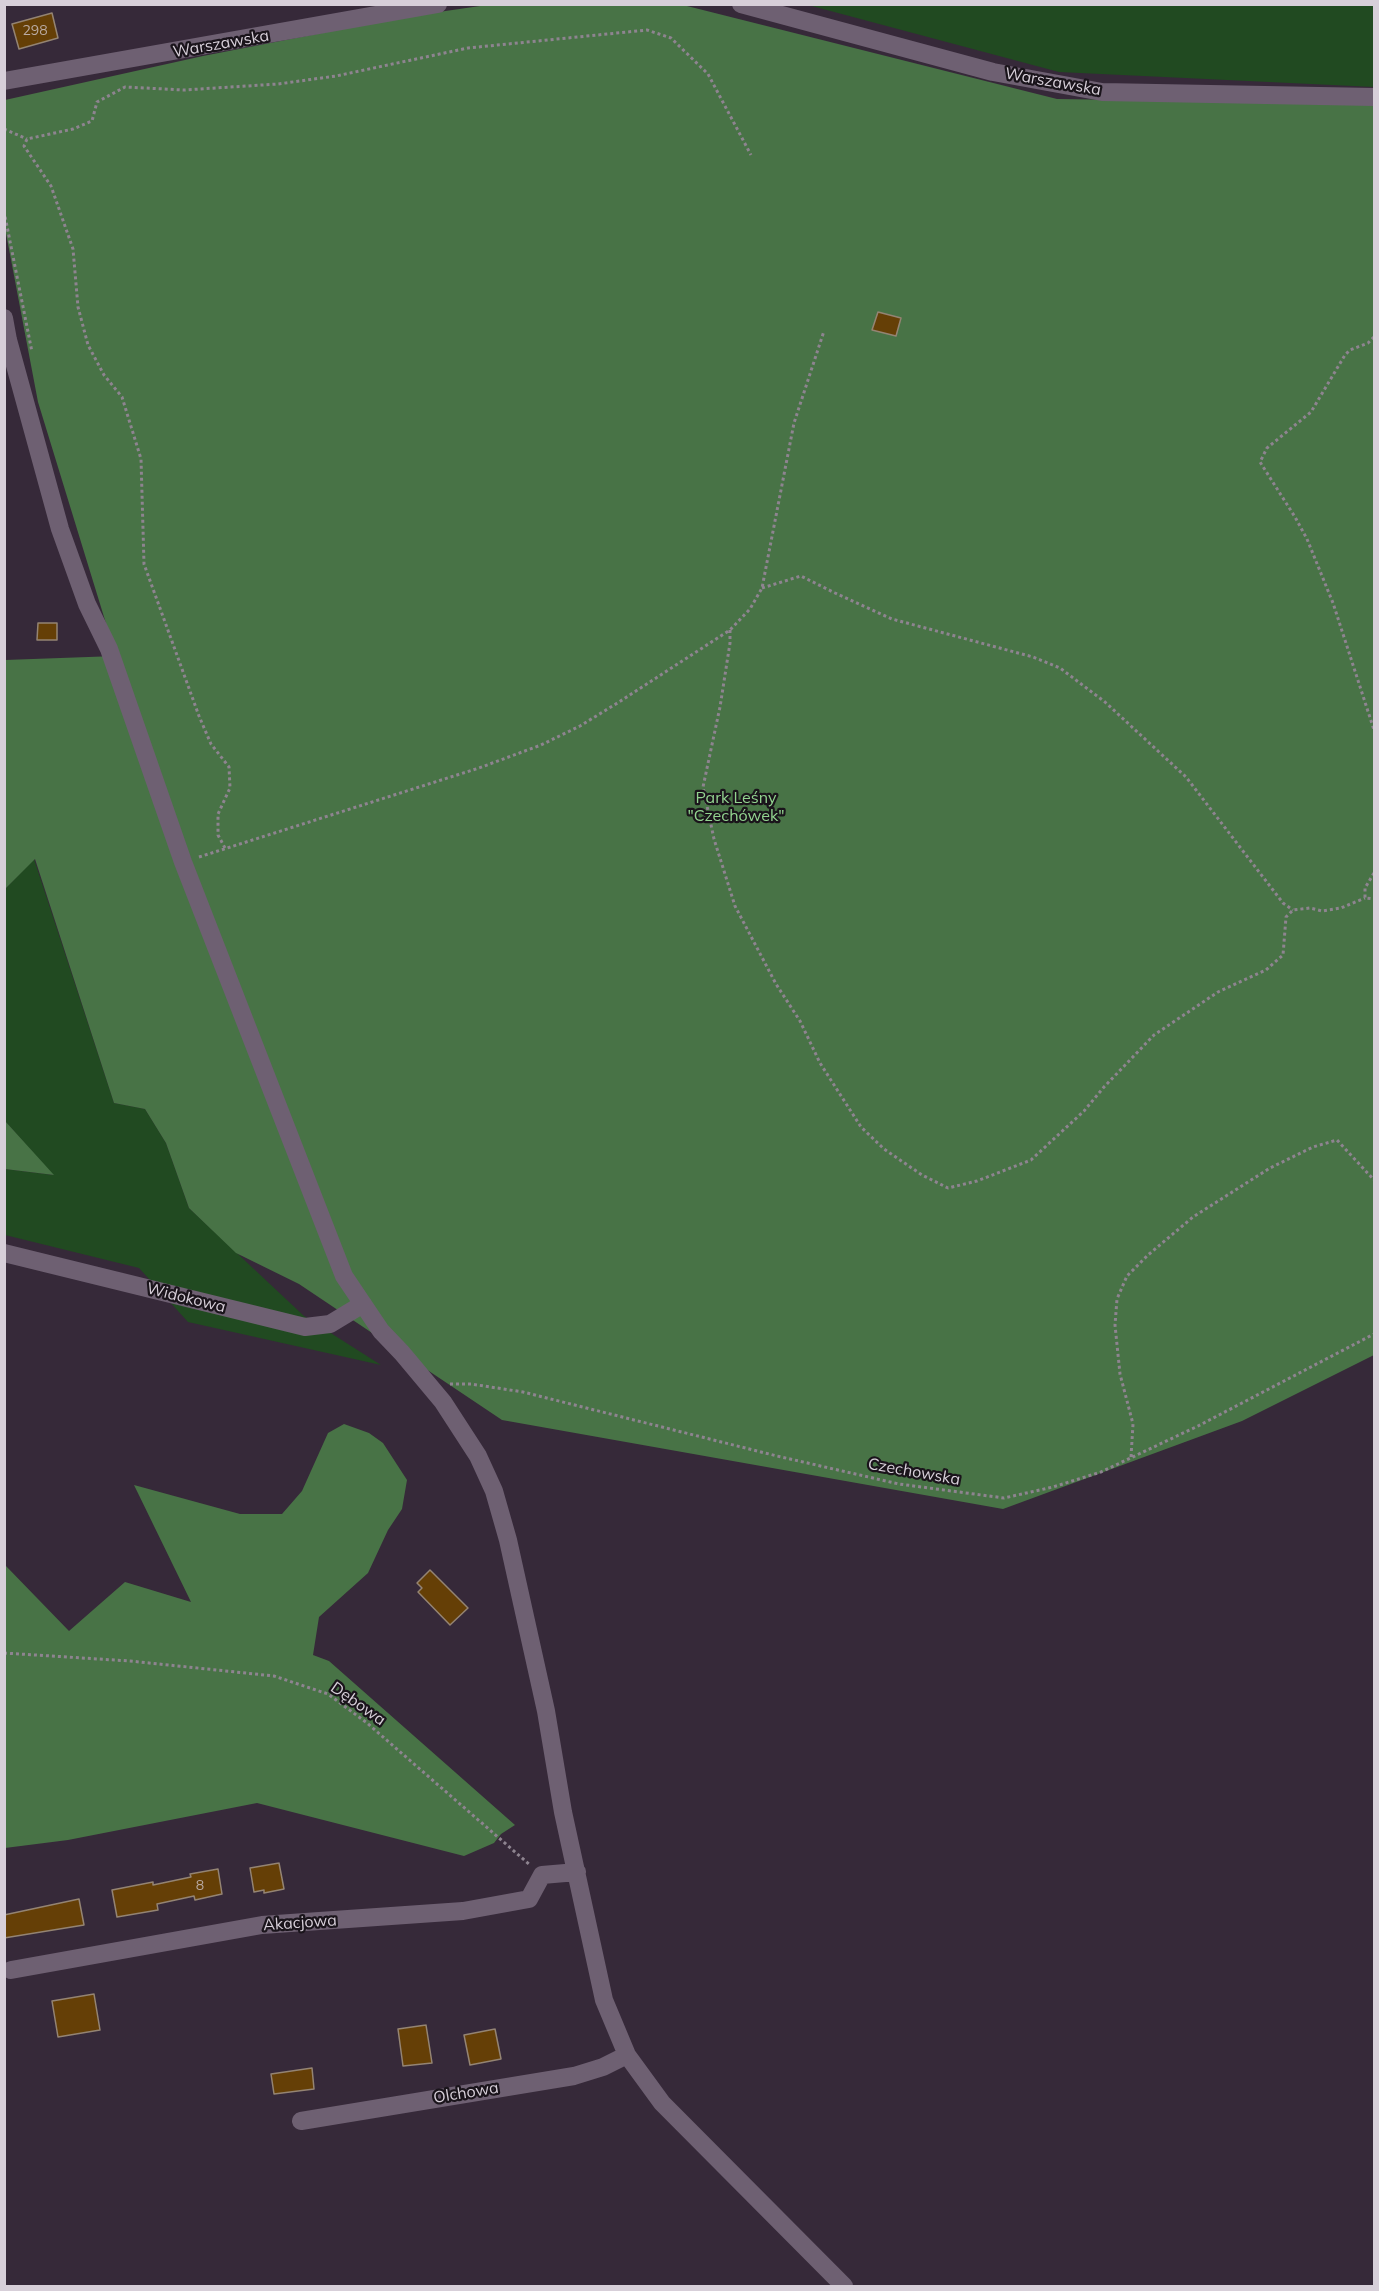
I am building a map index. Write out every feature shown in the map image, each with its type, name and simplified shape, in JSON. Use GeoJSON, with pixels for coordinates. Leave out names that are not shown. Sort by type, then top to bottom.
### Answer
{"type":"FeatureCollection","features":[{"type":"Feature","properties":{"kind":"street","name":"Warszawska"},"geometry":{"type":"LineString","coordinates":[[4,81],[438,4]]}},
{"type":"Feature","properties":{"kind":"street","name":"Warszawska"},"geometry":{"type":"LineString","coordinates":[[741,4],[993,72],[1102,92],[1374,98]]}},
{"type":"Feature","properties":{"kind":"street"},"geometry":{"type":"LineString","coordinates":[[4,318],[60,529],[87,604],[109,649],[183,862],[344,1276],[381,1331],[443,1402],[478,1456],[494,1491],[508,1540],[546,1711],[563,1812],[604,2000],[627,2055],[662,2103],[844,2286]]}},
{"type":"Feature","properties":{"kind":"street","name":"Widokowa"},"geometry":{"type":"LineString","coordinates":[[4,1253],[305,1328],[330,1324],[363,1304]]}},
{"type":"Feature","properties":{"kind":"street"},"geometry":{"type":"LineString","coordinates":[[542,1875],[577,1872]]}},
{"type":"Feature","properties":{"kind":"street","name":"Akacjowa"},"geometry":{"type":"LineString","coordinates":[[11,1971],[262,1925],[463,1911],[529,1899],[542,1875]]}},
{"type":"Feature","properties":{"kind":"street","name":"Olchowa"},"geometry":{"type":"LineString","coordinates":[[301,2121],[574,2076],[603,2067],[627,2055]]}},
{"type":"Feature","properties":{"kind":"path"},"geometry":{"type":"LineString","coordinates":[[4,129],[27,139],[73,129],[92,121],[97,102],[125,87],[184,90],[278,84],[336,76],[468,48],[647,30],[671,38],[708,74],[751,155]]}},
{"type":"Feature","properties":{"kind":"path"},"geometry":{"type":"LineString","coordinates":[[27,139],[24,146],[51,186],[73,249],[78,306],[88,345],[104,375],[122,397],[141,459],[144,564],[211,744],[230,767],[230,788],[218,814],[218,835],[225,848]]}},
{"type":"Feature","properties":{"kind":"path"},"geometry":{"type":"LineString","coordinates":[[4,211],[33,358]]}},
{"type":"Feature","properties":{"kind":"path"},"geometry":{"type":"LineString","coordinates":[[183,862],[479,768],[541,745],[580,726],[730,630],[750,609],[762,588],[794,423],[824,331]]}},
{"type":"Feature","properties":{"kind":"path"},"geometry":{"type":"LineString","coordinates":[[1374,337],[1368,343],[1350,350],[1345,355],[1311,412],[1267,448],[1260,462],[1295,517],[1306,539],[1333,603],[1374,730]]}},
{"type":"Feature","properties":{"kind":"path"},"geometry":{"type":"LineString","coordinates":[[762,588],[801,576],[892,619],[1033,657],[1060,668],[1105,702],[1186,777],[1276,894],[1293,910]]}},
{"type":"Feature","properties":{"kind":"path"},"geometry":{"type":"LineString","coordinates":[[730,630],[720,707],[703,787],[714,840],[735,906],[776,984],[800,1021],[820,1063],[861,1127],[884,1149],[922,1175],[948,1188],[977,1181],[1031,1160],[1084,1111],[1154,1035],[1218,992],[1266,970],[1283,956],[1286,917],[1293,910],[1310,908],[1322,911],[1341,908],[1365,898],[1374,899]]}},
{"type":"Feature","properties":{"kind":"path"},"geometry":{"type":"LineString","coordinates":[[1365,898],[1365,888],[1374,873]]}},
{"type":"Feature","properties":{"kind":"path"},"geometry":{"type":"LineString","coordinates":[[1131,1457],[1133,1424],[1120,1374],[1115,1325],[1117,1299],[1128,1276],[1148,1255],[1193,1217],[1270,1168],[1313,1147],[1337,1140],[1374,1180]]}},
{"type":"Feature","properties":{"kind":"path","name":"Czechowska"},"geometry":{"type":"LineString","coordinates":[[452,1392],[445,1384],[471,1384],[523,1392],[899,1484],[1004,1498],[1053,1487],[1101,1472],[1198,1426],[1374,1334]]}},
{"type":"Feature","properties":{"kind":"path","name":"Dębowa"},"geometry":{"type":"LineString","coordinates":[[4,1653],[130,1661],[274,1676],[328,1694],[368,1723],[542,1875]]}},
{"type":"Feature","properties":{"kind":"green space","name":"Park Leśny \"Czechówek\""},"geometry":{"type":"Polygon","coordinates":[[[679,4],[1057,99],[1374,104],[1374,1355],[1242,1421],[1003,1509],[502,1420],[299,1284],[236,1253],[189,1208],[166,1143],[145,1109],[114,1103],[35,859],[5,889],[5,660],[116,656],[38,402],[5,228],[5,100],[203,56],[404,17],[487,5],[679,4]]]}},
{"type":"Feature","properties":{"kind":"green space"},"geometry":{"type":"Polygon","coordinates":[[[808,5],[1374,5],[1374,87],[1059,72],[808,5]]]}},
{"type":"Feature","properties":{"kind":"green space"},"geometry":{"type":"Polygon","coordinates":[[[34,859],[114,1103],[145,1109],[166,1143],[189,1208],[304,1316],[381,1365],[188,1322],[139,1268],[5,1235],[5,1169],[53,1175],[5,1121],[5,889],[34,859]]]}},
{"type":"Feature","properties":{"kind":"green space"},"geometry":{"type":"Polygon","coordinates":[[[5,1121],[54,1175],[5,1169],[5,1121]]]}},
{"type":"Feature","properties":{"kind":"green space"},"geometry":{"type":"Polygon","coordinates":[[[344,1424],[369,1433],[383,1443],[407,1480],[402,1509],[388,1530],[368,1573],[319,1617],[313,1655],[329,1661],[515,1825],[501,1834],[494,1843],[464,1856],[257,1803],[68,1840],[5,1848],[5,1565],[69,1631],[125,1582],[191,1602],[134,1485],[240,1514],[282,1514],[302,1491],[328,1433],[344,1424]]]}},
{"type":"Feature","properties":{"kind":"building"},"geometry":{"type":"Polygon","coordinates":[[[52,13],[58,38],[19,49],[12,24],[52,13]]]}},
{"type":"Feature","properties":{"kind":"building"},"geometry":{"type":"Polygon","coordinates":[[[878,312],[901,318],[896,336],[872,330],[878,312]]]}},
{"type":"Feature","properties":{"kind":"building"},"geometry":{"type":"Polygon","coordinates":[[[38,623],[57,623],[57,640],[37,640],[38,623]]]}},
{"type":"Feature","properties":{"kind":"building"},"geometry":{"type":"Polygon","coordinates":[[[430,1570],[468,1608],[450,1625],[418,1592],[422,1588],[417,1583],[430,1570]]]}},
{"type":"Feature","properties":{"kind":"building"},"geometry":{"type":"Polygon","coordinates":[[[279,1863],[284,1889],[264,1893],[264,1890],[254,1892],[250,1868],[279,1863]]]}},
{"type":"Feature","properties":{"kind":"building"},"geometry":{"type":"Polygon","coordinates":[[[218,1869],[222,1894],[195,1900],[194,1896],[157,1904],[158,1910],[117,1917],[112,1890],[153,1882],[153,1885],[191,1877],[190,1874],[218,1869]]]}},
{"type":"Feature","properties":{"kind":"building"},"geometry":{"type":"Polygon","coordinates":[[[79,1899],[84,1925],[4,1938],[4,1915],[79,1899]]]}},
{"type":"Feature","properties":{"kind":"building"},"geometry":{"type":"Polygon","coordinates":[[[94,1994],[100,2030],[58,2037],[52,2001],[94,1994]]]}},
{"type":"Feature","properties":{"kind":"building"},"geometry":{"type":"Polygon","coordinates":[[[426,2025],[432,2063],[403,2066],[398,2029],[426,2025]]]}},
{"type":"Feature","properties":{"kind":"building"},"geometry":{"type":"Polygon","coordinates":[[[495,2029],[501,2059],[470,2065],[464,2035],[495,2029]]]}},
{"type":"Feature","properties":{"kind":"building"},"geometry":{"type":"Polygon","coordinates":[[[312,2068],[314,2089],[274,2094],[271,2074],[312,2068]]]}}]}
